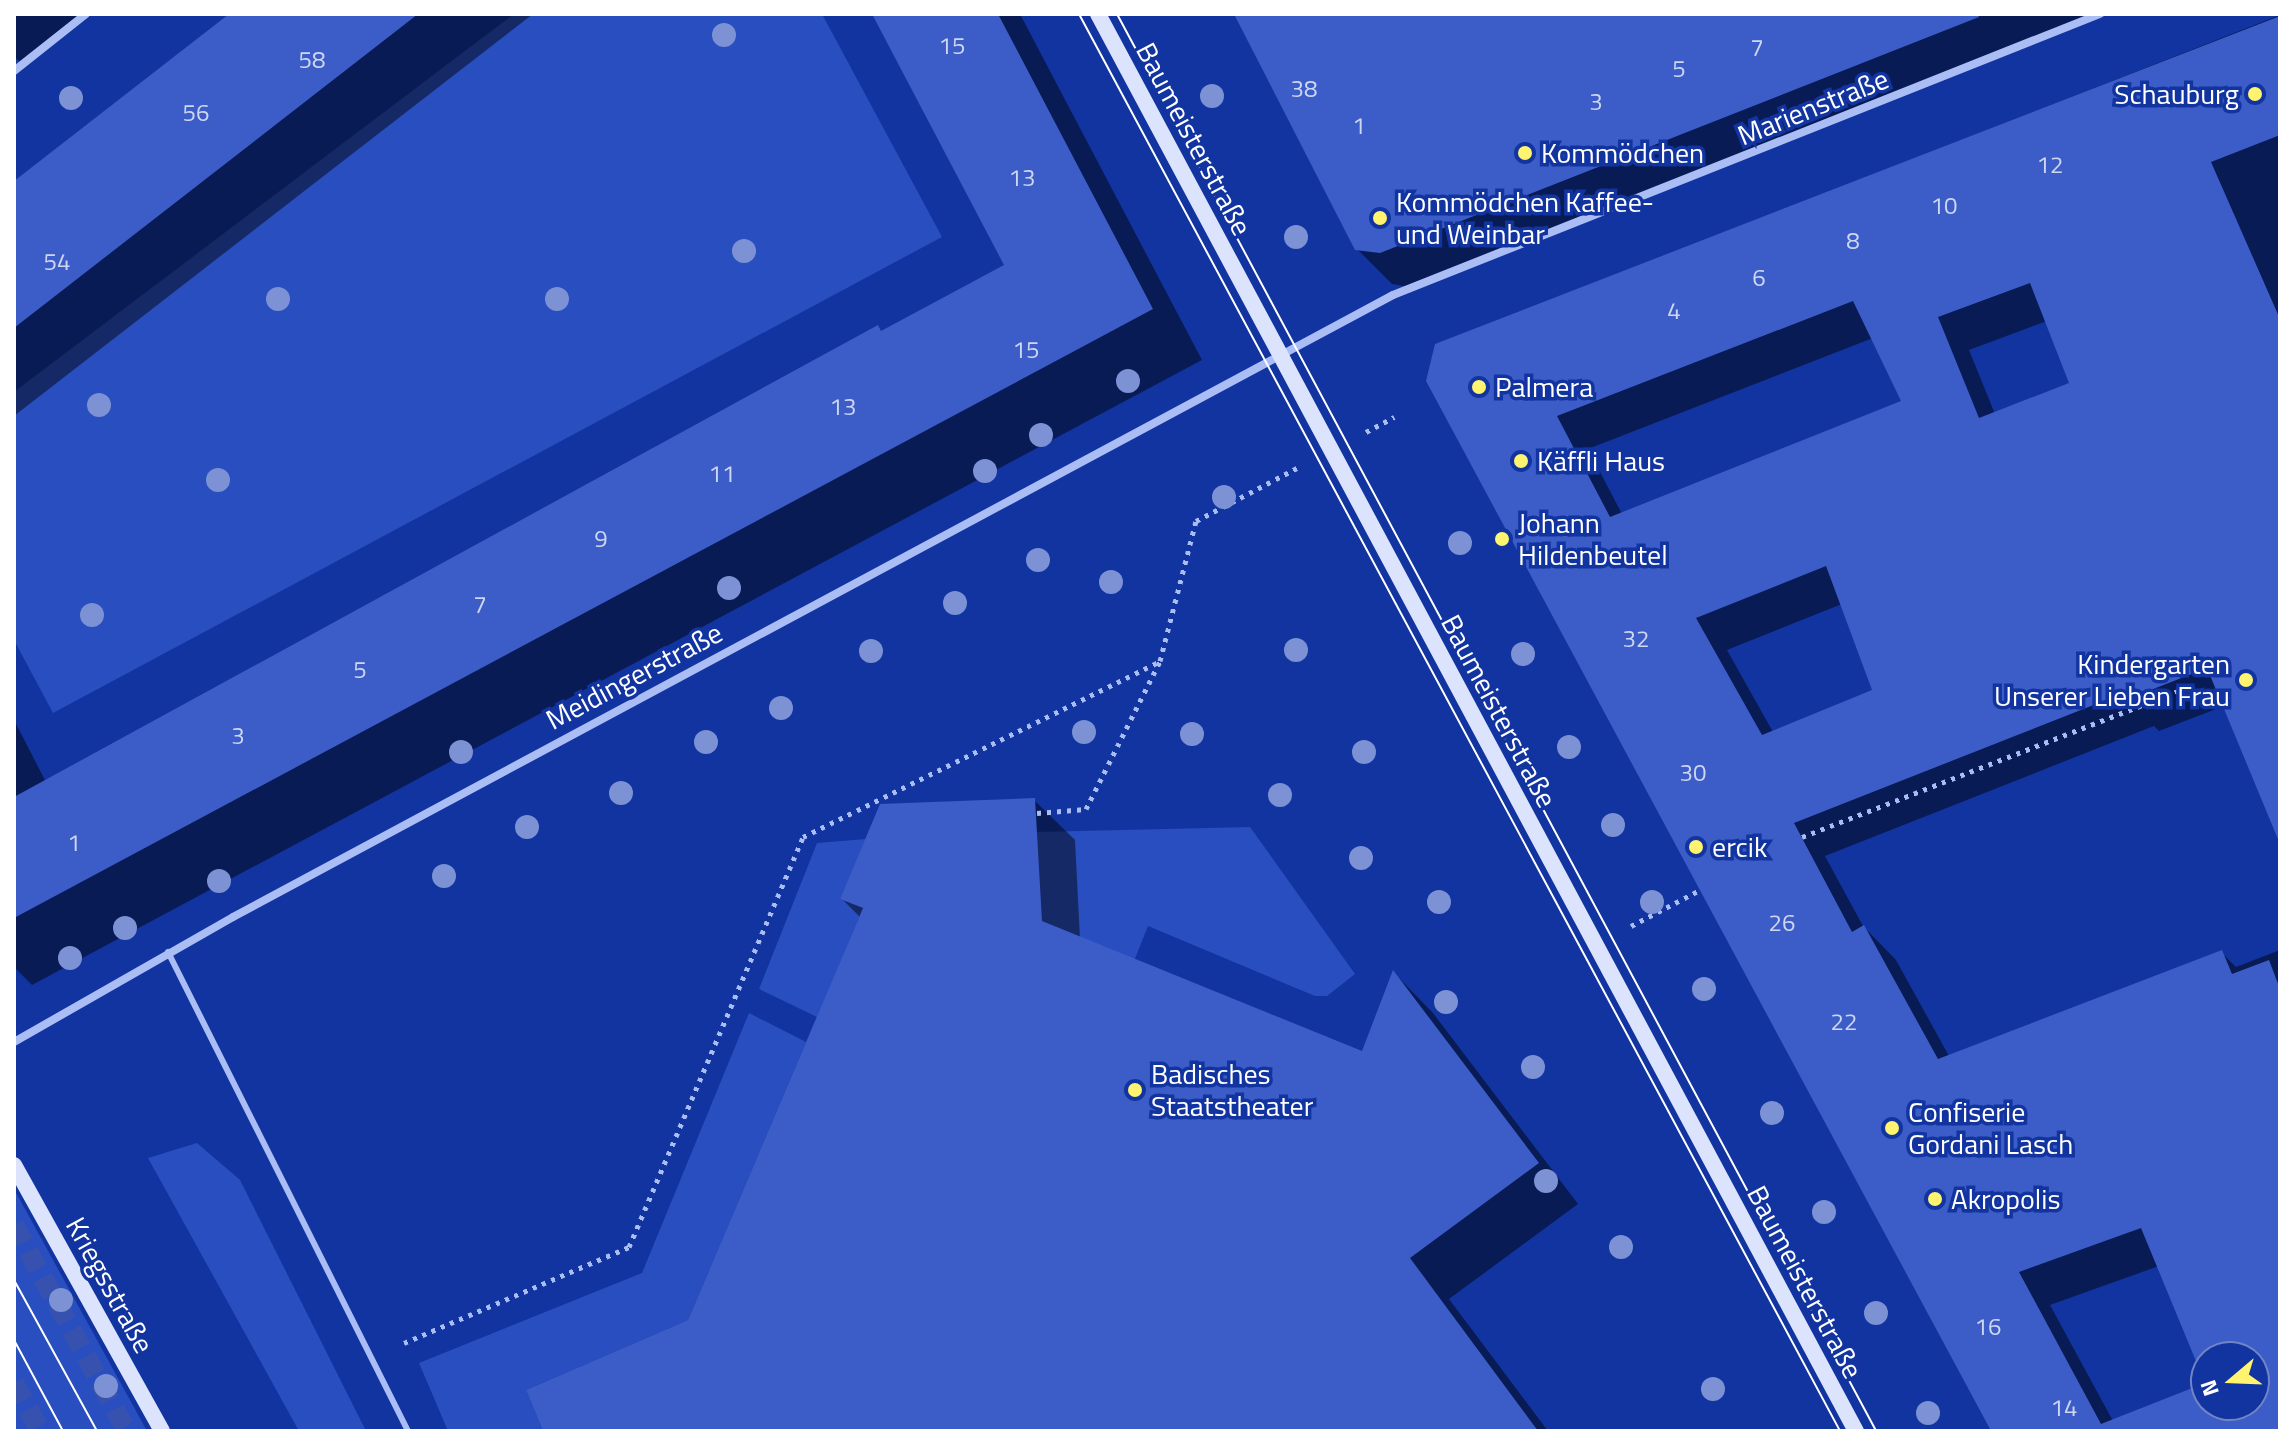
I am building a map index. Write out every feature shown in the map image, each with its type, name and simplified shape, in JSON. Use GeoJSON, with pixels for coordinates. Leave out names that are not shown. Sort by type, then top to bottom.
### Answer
{"type":"FeatureCollection","features":[{"type":"Feature","properties":{"kind":"street"},"geometry":{"type":"LineString","coordinates":[[14,71],[86,14]]}},
{"type":"Feature","properties":{"kind":"street","name":"Baumeisterstraße"},"geometry":{"type":"LineString","coordinates":[[1098,14],[1856,1431]]}},
{"type":"Feature","properties":{"kind":"street","name":"Marienstraße"},"geometry":{"type":"LineString","coordinates":[[1278,354],[1393,295],[2100,14]]}},
{"type":"Feature","properties":{"kind":"street","name":"Meidingerstraße"},"geometry":{"type":"LineString","coordinates":[[14,1042],[168,952],[1278,354]]}},
{"type":"Feature","properties":{"kind":"street","name":"Kriegsstraße"},"geometry":{"type":"LineString","coordinates":[[14,1165],[162,1431]]}},
{"type":"Feature","properties":{"kind":"lane"},"geometry":{"type":"LineString","coordinates":[[168,952],[408,1431]]}},
{"type":"Feature","properties":{"kind":"path"},"geometry":{"type":"LineString","coordinates":[[1037,813],[1086,809],[1160,661],[1196,521]]}},
{"type":"Feature","properties":{"kind":"path"},"geometry":{"type":"LineString","coordinates":[[373,1356],[629,1247],[803,837],[1160,661]]}},
{"type":"Feature","properties":{"kind":"path"},"geometry":{"type":"LineString","coordinates":[[1802,837],[2194,685]]}},
{"type":"Feature","properties":{"kind":"path"},"geometry":{"type":"LineString","coordinates":[[1594,945],[1700,890]]}},
{"type":"Feature","properties":{"kind":"shaded area"},"geometry":{"type":"Polygon","coordinates":[[[514,14],[822,14],[942,237],[53,713],[14,640],[14,392],[514,14]]]}},
{"type":"Feature","properties":{"kind":"shaded area"},"geometry":{"type":"Polygon","coordinates":[[[1250,827],[1355,974],[1327,996],[1315,996],[1148,926],[1134,961],[962,887],[1037,832],[1250,827]]]}},
{"type":"Feature","properties":{"kind":"shaded area"},"geometry":{"type":"Polygon","coordinates":[[[866,839],[840,899],[863,908],[817,1017],[759,989],[817,843],[866,839]]]}},
{"type":"Feature","properties":{"kind":"shaded area"},"geometry":{"type":"Polygon","coordinates":[[[749,1013],[806,1042],[688,1320],[526,1390],[543,1431],[448,1431],[419,1363],[642,1273],[749,1013]]]}},
{"type":"Feature","properties":{"kind":"shaded area"},"geometry":{"type":"Polygon","coordinates":[[[197,1143],[240,1180],[366,1431],[299,1431],[148,1158],[197,1143]]]}},
{"type":"Feature","properties":{"kind":"shaded area"},"geometry":{"type":"Polygon","coordinates":[[[14,1189],[147,1431],[14,1431],[14,1189]]]}},
{"type":"Feature","properties":{"kind":"building"},"geometry":{"type":"Polygon","coordinates":[[[229,14],[418,14],[14,328],[14,181],[229,14]]]}},
{"type":"Feature","properties":{"kind":"building"},"geometry":{"type":"Polygon","coordinates":[[[872,14],[998,14],[1153,309],[14,918],[14,797],[878,325],[881,331],[1004,265],[872,14]]]}},
{"type":"Feature","properties":{"kind":"building"},"geometry":{"type":"Polygon","coordinates":[[[1234,14],[1978,14],[1979,17],[1380,253],[1355,250],[1234,14]]]}},
{"type":"Feature","properties":{"kind":"building"},"geometry":{"type":"Polygon","coordinates":[[[2280,16],[2280,135],[2211,162],[2280,319],[2280,844],[2207,668],[2125,700],[2124,693],[1794,823],[1852,932],[1864,925],[1938,1059],[2222,950],[2232,974],[2269,960],[2280,989],[2280,1431],[1991,1431],[1426,381],[1435,344],[2280,16]],[[2030,283],[1938,317],[1979,418],[2069,383],[2030,283]],[[1853,301],[1557,416],[1610,517],[1901,401],[1853,301]],[[1826,566],[1696,618],[1762,735],[1872,690],[1826,566]],[[2141,1228],[2019,1272],[2101,1424],[2190,1389],[2190,1421],[2270,1421],[2270,1341],[2190,1341],[2190,1347],[2141,1228]]]}},
{"type":"Feature","properties":{"kind":"building","name":"Badisches Staatstheater"},"geometry":{"type":"Polygon","coordinates":[[[1035,798],[1042,921],[1362,1051],[1393,970],[1539,1163],[1410,1258],[1538,1431],[543,1431],[526,1390],[688,1320],[863,908],[840,899],[880,804],[1035,798]]]}},
{"type":"Feature","properties":{"kind":"tunnel"},"geometry":{"type":"LineString","coordinates":[[14,1225],[127,1431]]}},
{"type":"Feature","properties":{"kind":"tunnel"},"geometry":{"type":"LineString","coordinates":[[14,1383],[40,1431]]}},
{"type":"Feature","properties":{"kind":"tram line"},"geometry":{"type":"LineString","coordinates":[[1079,14],[1840,1431]]}},
{"type":"Feature","properties":{"kind":"tram line"},"geometry":{"type":"LineString","coordinates":[[1117,14],[1876,1431]]}},
{"type":"Feature","properties":{"kind":"tram line"},"geometry":{"type":"LineString","coordinates":[[14,1280],[97,1431]]}},
{"type":"Feature","properties":{"kind":"tram line"},"geometry":{"type":"LineString","coordinates":[[14,1340],[63,1431]]}},
{"type":"Feature","properties":{"kind":"place","name":"Schauburg"},"geometry":{"type":"Point","coordinates":[2255,94]}},
{"type":"Feature","properties":{"kind":"place","name":"Kommödchen"},"geometry":{"type":"Point","coordinates":[1525,153]}},
{"type":"Feature","properties":{"kind":"place","name":"Kommödchen Kaffee- und Weinbar"},"geometry":{"type":"Point","coordinates":[1380,218]}},
{"type":"Feature","properties":{"kind":"place","name":"Palmera"},"geometry":{"type":"Point","coordinates":[1479,387]}},
{"type":"Feature","properties":{"kind":"place","name":"Käffli Haus"},"geometry":{"type":"Point","coordinates":[1521,461]}},
{"type":"Feature","properties":{"kind":"place","name":"Johann Hildenbeutel"},"geometry":{"type":"Point","coordinates":[1502,539]}},
{"type":"Feature","properties":{"kind":"place","name":"Kindergarten Unserer Lieben Frau"},"geometry":{"type":"Point","coordinates":[2246,680]}},
{"type":"Feature","properties":{"kind":"place","name":"ercik"},"geometry":{"type":"Point","coordinates":[1696,847]}},
{"type":"Feature","properties":{"kind":"place","name":"Badisches Staatstheater"},"geometry":{"type":"Point","coordinates":[1135,1090]}},
{"type":"Feature","properties":{"kind":"place","name":"Confiserie Gordani Lasch"},"geometry":{"type":"Point","coordinates":[1892,1128]}},
{"type":"Feature","properties":{"kind":"place","name":"Akropolis"},"geometry":{"type":"Point","coordinates":[1935,1199]}}]}
